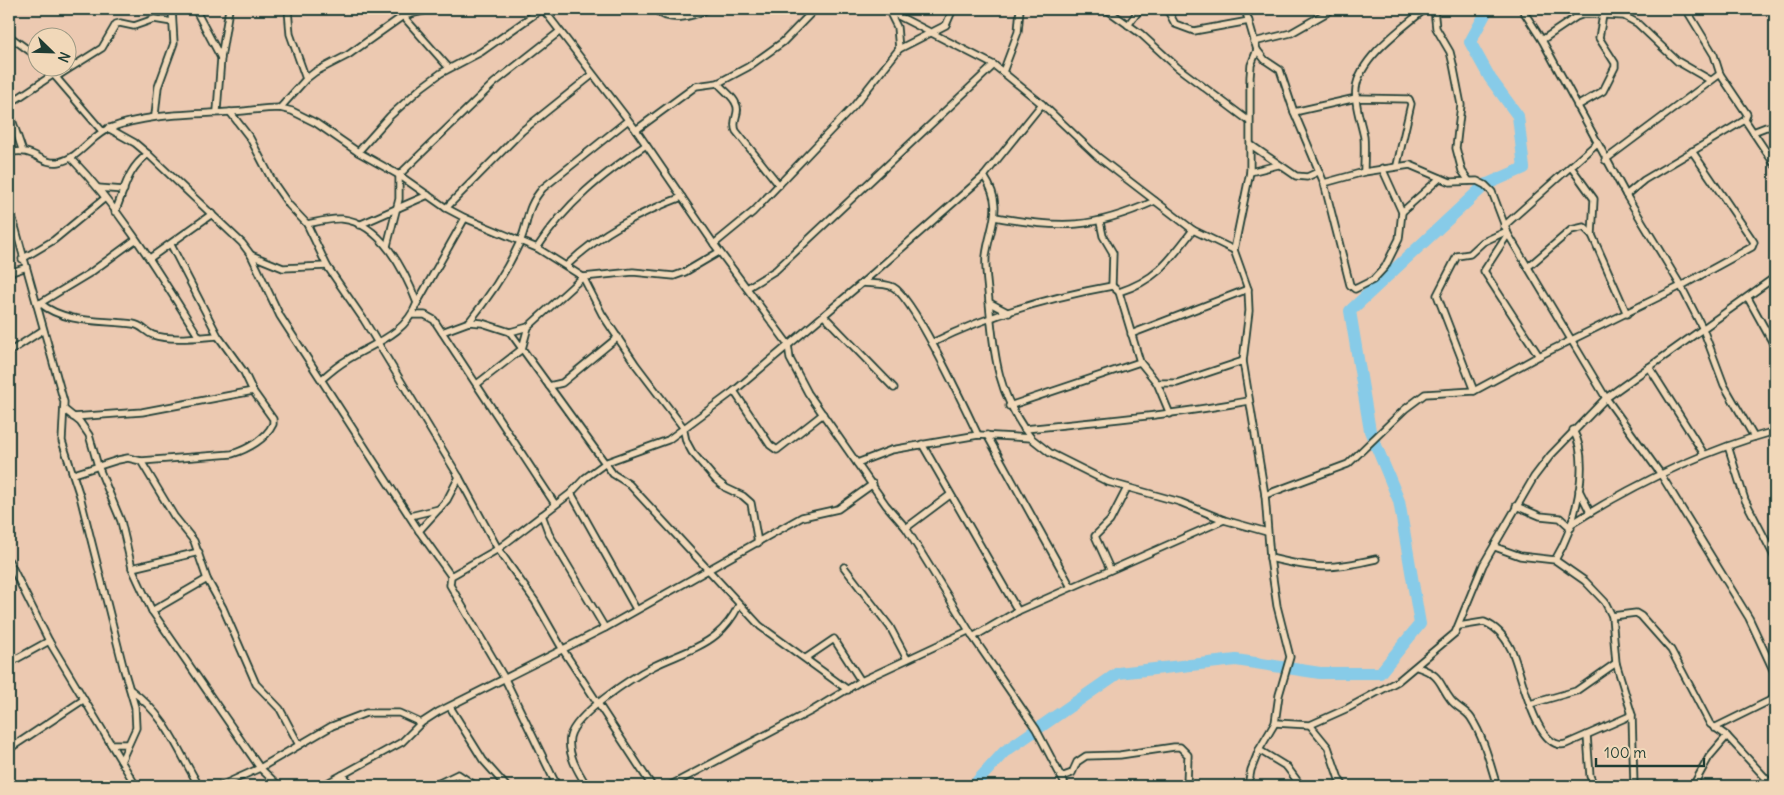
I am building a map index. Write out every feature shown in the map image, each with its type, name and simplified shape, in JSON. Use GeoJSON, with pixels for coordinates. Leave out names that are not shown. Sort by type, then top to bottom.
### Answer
{"type":"FeatureCollection","features":[{"type":"Feature","properties":{"kind":"street"},"geometry":{"type":"LineString","coordinates":[[155,115],[158,86],[174,43],[172,9]]}},
{"type":"Feature","properties":{"kind":"street"},"geometry":{"type":"LineString","coordinates":[[195,9],[221,58]]}},
{"type":"Feature","properties":{"kind":"street"},"geometry":{"type":"LineString","coordinates":[[217,111],[221,58],[230,9]]}},
{"type":"Feature","properties":{"kind":"street"},"geometry":{"type":"LineString","coordinates":[[288,9],[290,34],[306,78]]}},
{"type":"Feature","properties":{"kind":"street"},"geometry":{"type":"LineString","coordinates":[[280,108],[306,78],[348,55],[403,16],[432,9]]}},
{"type":"Feature","properties":{"kind":"street"},"geometry":{"type":"LineString","coordinates":[[358,152],[390,116],[422,87],[450,68],[482,52],[543,9],[636,130],[719,252],[788,344],[790,359],[823,414],[886,505],[906,528],[968,630],[1036,729],[1066,786]]}},
{"type":"Feature","properties":{"kind":"street"},"geometry":{"type":"LineString","coordinates":[[654,9],[661,14],[682,17],[692,16],[708,9]]}},
{"type":"Feature","properties":{"kind":"street"},"geometry":{"type":"LineString","coordinates":[[636,130],[696,86],[718,82],[766,55],[798,29],[815,9]]}},
{"type":"Feature","properties":{"kind":"street"},"geometry":{"type":"LineString","coordinates":[[714,244],[752,212],[854,106],[899,49],[934,33],[946,25],[953,9]]}},
{"type":"Feature","properties":{"kind":"street"},"geometry":{"type":"LineString","coordinates":[[1003,72],[1018,32],[1020,9]]}},
{"type":"Feature","properties":{"kind":"street"},"geometry":{"type":"LineString","coordinates":[[1106,9],[1177,67],[1249,120]]}},
{"type":"Feature","properties":{"kind":"street"},"geometry":{"type":"LineString","coordinates":[[1128,26],[1140,9]]}},
{"type":"Feature","properties":{"kind":"street"},"geometry":{"type":"LineString","coordinates":[[1167,9],[1175,24],[1194,31],[1248,21]]}},
{"type":"Feature","properties":{"kind":"street"},"geometry":{"type":"LineString","coordinates":[[1245,9],[1256,50],[1265,60],[1280,70],[1294,112],[1324,183],[1352,288],[1355,289],[1373,280],[1385,267],[1399,239],[1402,212],[1382,168]]}},
{"type":"Feature","properties":{"kind":"street"},"geometry":{"type":"LineString","coordinates":[[1254,42],[1291,33],[1333,9]]}},
{"type":"Feature","properties":{"kind":"street"},"geometry":{"type":"LineString","coordinates":[[1364,172],[1364,138],[1356,98],[1356,87],[1367,62],[1390,39],[1426,9]]}},
{"type":"Feature","properties":{"kind":"street"},"geometry":{"type":"LineString","coordinates":[[1434,9],[1436,28],[1450,52],[1454,64],[1461,105],[1456,148],[1462,171],[1469,181]]}},
{"type":"Feature","properties":{"kind":"street"},"geometry":{"type":"LineString","coordinates":[[1522,9],[1542,40],[1596,144],[1681,286],[1703,329],[1724,385],[1754,437]]}},
{"type":"Feature","properties":{"kind":"street"},"geometry":{"type":"LineString","coordinates":[[1614,15],[1619,9]]}},
{"type":"Feature","properties":{"kind":"street"},"geometry":{"type":"LineString","coordinates":[[1626,195],[1644,180],[1745,120],[1747,114],[1720,74],[1714,55],[1686,9]]}},
{"type":"Feature","properties":{"kind":"street"},"geometry":{"type":"LineString","coordinates":[[887,10],[994,65],[1042,104],[1098,157],[1155,201],[1193,230],[1234,250]]}},
{"type":"Feature","properties":{"kind":"street"},"geometry":{"type":"LineString","coordinates":[[887,10],[897,27],[899,49]]}},
{"type":"Feature","properties":{"kind":"street"},"geometry":{"type":"LineString","coordinates":[[1542,40],[1576,17],[1584,14],[1629,17],[1677,61],[1710,80]]}},
{"type":"Feature","properties":{"kind":"street"},"geometry":{"type":"LineString","coordinates":[[1577,106],[1603,91],[1615,67],[1615,63],[1598,38],[1603,15]]}},
{"type":"Feature","properties":{"kind":"street"},"geometry":{"type":"LineString","coordinates":[[403,16],[450,68]]}},
{"type":"Feature","properties":{"kind":"street"},"geometry":{"type":"LineString","coordinates":[[78,62],[102,48],[116,24],[138,26],[154,19],[172,22]]}},
{"type":"Feature","properties":{"kind":"street"},"geometry":{"type":"LineString","coordinates":[[387,246],[400,193],[399,175],[494,83],[559,32]]}},
{"type":"Feature","properties":{"kind":"street"},"geometry":{"type":"LineString","coordinates":[[9,36],[28,50]]}},
{"type":"Feature","properties":{"kind":"street"},"geometry":{"type":"LineString","coordinates":[[1248,786],[1250,770],[1275,723],[1279,695],[1290,658],[1277,606],[1267,532],[1265,495],[1248,401],[1243,361],[1248,316],[1248,289],[1234,250],[1250,172],[1251,65],[1256,50]]}},
{"type":"Feature","properties":{"kind":"street"},"geometry":{"type":"LineString","coordinates":[[747,288],[776,270],[994,65]]}},
{"type":"Feature","properties":{"kind":"street"},"geometry":{"type":"LineString","coordinates":[[1606,160],[1720,74]]}},
{"type":"Feature","properties":{"kind":"street"},"geometry":{"type":"LineString","coordinates":[[446,208],[522,131],[592,75]]}},
{"type":"Feature","properties":{"kind":"street"},"geometry":{"type":"LineString","coordinates":[[9,104],[52,78]]}},
{"type":"Feature","properties":{"kind":"street"},"geometry":{"type":"LineString","coordinates":[[57,78],[105,130],[135,143],[148,154],[242,243],[251,255],[280,316],[419,531],[451,576],[450,585],[505,679],[557,786]]}},
{"type":"Feature","properties":{"kind":"street"},"geometry":{"type":"LineString","coordinates":[[718,82],[736,103],[737,112],[733,121],[736,130],[779,185]]}},
{"type":"Feature","properties":{"kind":"street"},"geometry":{"type":"LineString","coordinates":[[1294,112],[1356,98],[1405,98],[1411,101],[1397,165]]}},
{"type":"Feature","properties":{"kind":"street"},"geometry":{"type":"LineString","coordinates":[[451,576],[498,549],[555,504],[571,494],[594,470],[606,462],[658,446],[734,391],[788,344],[824,316],[984,176],[1042,104]]}},
{"type":"Feature","properties":{"kind":"street"},"geometry":{"type":"LineString","coordinates":[[9,153],[22,149],[47,161],[58,162],[71,158],[105,130],[155,115],[280,108],[292,111],[316,123],[358,152],[399,175],[446,208],[465,218],[537,248],[567,265],[583,277],[602,314],[643,376],[683,427],[686,441],[692,452],[716,480],[726,488],[743,496],[750,503],[758,542]]}},
{"type":"Feature","properties":{"kind":"street"},"geometry":{"type":"LineString","coordinates":[[9,111],[22,149]]}},
{"type":"Feature","properties":{"kind":"street"},"geometry":{"type":"LineString","coordinates":[[230,112],[254,145],[273,182],[289,206],[307,224],[327,266],[378,344],[459,478],[498,549],[534,601],[562,650],[652,786]]}},
{"type":"Feature","properties":{"kind":"street"},"geometry":{"type":"LineString","coordinates":[[469,322],[494,291],[520,242],[530,206],[543,188],[627,120]]}},
{"type":"Feature","properties":{"kind":"street"},"geometry":{"type":"LineString","coordinates":[[1745,120],[1775,165]]}},
{"type":"Feature","properties":{"kind":"street"},"geometry":{"type":"LineString","coordinates":[[1753,132],[1766,127],[1775,127]]}},
{"type":"Feature","properties":{"kind":"street"},"geometry":{"type":"LineString","coordinates":[[1474,391],[1437,295],[1457,256],[1470,254],[1486,240],[1506,230],[1596,144]]}},
{"type":"Feature","properties":{"kind":"street"},"geometry":{"type":"LineString","coordinates":[[537,248],[553,223],[566,208],[608,171],[646,145]]}},
{"type":"Feature","properties":{"kind":"street"},"geometry":{"type":"LineString","coordinates":[[1251,145],[1278,166],[1302,178],[1318,172]]}},
{"type":"Feature","properties":{"kind":"street"},"geometry":{"type":"LineString","coordinates":[[1265,495],[1348,464],[1404,409],[1424,394],[1474,391],[1539,356],[1681,286],[1754,245],[1692,151]]}},
{"type":"Feature","properties":{"kind":"street"},"geometry":{"type":"LineString","coordinates":[[115,212],[132,170],[136,163],[148,154]]}},
{"type":"Feature","properties":{"kind":"street"},"geometry":{"type":"LineString","coordinates":[[71,158],[98,188],[150,258],[200,338]]}},
{"type":"Feature","properties":{"kind":"street"},"geometry":{"type":"LineString","coordinates":[[1324,183],[1397,165],[1418,166],[1450,182],[1477,181],[1485,184],[1492,192],[1506,230],[1606,398],[1660,473],[1749,618],[1775,674]]}},
{"type":"Feature","properties":{"kind":"street"},"geometry":{"type":"LineString","coordinates":[[1250,172],[1278,166]]}},
{"type":"Feature","properties":{"kind":"street"},"geometry":{"type":"LineString","coordinates":[[1571,167],[1594,199],[1592,235]]}},
{"type":"Feature","properties":{"kind":"street"},"geometry":{"type":"LineString","coordinates":[[984,176],[994,198],[995,217],[986,256],[990,319],[996,358],[1009,406],[1031,438],[1073,465],[1127,488],[1180,502],[1224,520],[1267,532]]}},
{"type":"Feature","properties":{"kind":"street"},"geometry":{"type":"LineString","coordinates":[[1402,212],[1440,178]]}},
{"type":"Feature","properties":{"kind":"street"},"geometry":{"type":"LineString","coordinates":[[98,188],[124,190]]}},
{"type":"Feature","properties":{"kind":"street"},"geometry":{"type":"LineString","coordinates":[[359,225],[428,195]]}},
{"type":"Feature","properties":{"kind":"street"},"geometry":{"type":"LineString","coordinates":[[567,265],[596,239],[611,229],[682,197]]}},
{"type":"Feature","properties":{"kind":"street"},"geometry":{"type":"LineString","coordinates":[[22,259],[54,240],[105,198]]}},
{"type":"Feature","properties":{"kind":"street"},"geometry":{"type":"LineString","coordinates":[[995,217],[1043,225],[1100,222],[1155,201]]}},
{"type":"Feature","properties":{"kind":"street"},"geometry":{"type":"LineString","coordinates":[[9,205],[10,218],[24,268],[38,304],[64,410],[62,441],[74,474],[138,719],[122,759]]}},
{"type":"Feature","properties":{"kind":"street"},"geometry":{"type":"LineString","coordinates":[[150,258],[212,214]]}},
{"type":"Feature","properties":{"kind":"street"},"geometry":{"type":"LineString","coordinates":[[307,224],[340,218],[359,225],[387,246],[405,275],[417,303]]}},
{"type":"Feature","properties":{"kind":"street"},"geometry":{"type":"LineString","coordinates":[[322,379],[346,360],[394,334],[413,315],[417,303],[465,218]]}},
{"type":"Feature","properties":{"kind":"street"},"geometry":{"type":"LineString","coordinates":[[1100,222],[1103,236],[1113,253],[1112,286]]}},
{"type":"Feature","properties":{"kind":"street"},"geometry":{"type":"LineString","coordinates":[[1528,267],[1571,230],[1584,227],[1592,235],[1627,314]]}},
{"type":"Feature","properties":{"kind":"street"},"geometry":{"type":"LineString","coordinates":[[1120,292],[1144,283],[1161,270],[1193,230]]}},
{"type":"Feature","properties":{"kind":"street"},"geometry":{"type":"LineString","coordinates":[[1506,230],[1502,243],[1485,268],[1485,275],[1539,356]]}},
{"type":"Feature","properties":{"kind":"street"},"geometry":{"type":"LineString","coordinates":[[38,304],[90,273],[135,240]]}},
{"type":"Feature","properties":{"kind":"street"},"geometry":{"type":"LineString","coordinates":[[1486,240],[1502,243]]}},
{"type":"Feature","properties":{"kind":"street"},"geometry":{"type":"LineString","coordinates":[[74,474],[128,458],[141,461],[223,455],[242,451],[262,438],[274,424],[273,418],[253,391],[244,372],[218,336],[170,244]]}},
{"type":"Feature","properties":{"kind":"street"},"geometry":{"type":"LineString","coordinates":[[442,332],[469,322],[482,323],[510,332],[528,327],[583,277],[633,272],[674,276],[685,272],[719,252]]}},
{"type":"Feature","properties":{"kind":"street"},"geometry":{"type":"LineString","coordinates":[[251,255],[283,268],[327,266]]}},
{"type":"Feature","properties":{"kind":"street"},"geometry":{"type":"LineString","coordinates":[[9,273],[24,268]]}},
{"type":"Feature","properties":{"kind":"street"},"geometry":{"type":"LineString","coordinates":[[1275,723],[1310,725],[1373,695],[1417,667],[1455,633],[1475,581],[1516,506],[1534,477],[1574,430],[1606,398],[1775,277]]}},
{"type":"Feature","properties":{"kind":"street"},"geometry":{"type":"LineString","coordinates":[[862,283],[886,285],[897,291],[932,343],[978,435]]}},
{"type":"Feature","properties":{"kind":"street"},"geometry":{"type":"LineString","coordinates":[[932,343],[958,330],[990,319],[1112,286]]}},
{"type":"Feature","properties":{"kind":"street"},"geometry":{"type":"LineString","coordinates":[[1112,286],[1120,292],[1140,362],[1158,383],[1170,414]]}},
{"type":"Feature","properties":{"kind":"street"},"geometry":{"type":"LineString","coordinates":[[1131,334],[1248,289]]}},
{"type":"Feature","properties":{"kind":"street"},"geometry":{"type":"LineString","coordinates":[[1748,298],[1775,346]]}},
{"type":"Feature","properties":{"kind":"street"},"geometry":{"type":"LineString","coordinates":[[990,303],[1009,313]]}},
{"type":"Feature","properties":{"kind":"street"},"geometry":{"type":"LineString","coordinates":[[38,304],[50,310],[92,321],[136,324],[154,336],[200,338],[218,336]]}},
{"type":"Feature","properties":{"kind":"street"},"geometry":{"type":"LineString","coordinates":[[413,315],[430,317],[442,332],[555,504]]}},
{"type":"Feature","properties":{"kind":"street"},"geometry":{"type":"LineString","coordinates":[[824,316],[894,388]]}},
{"type":"Feature","properties":{"kind":"street"},"geometry":{"type":"LineString","coordinates":[[477,384],[522,349],[528,327]]}},
{"type":"Feature","properties":{"kind":"street"},"geometry":{"type":"LineString","coordinates":[[9,352],[43,330]]}},
{"type":"Feature","properties":{"kind":"street"},"geometry":{"type":"LineString","coordinates":[[510,332],[613,474],[629,484],[760,626],[848,690]]}},
{"type":"Feature","properties":{"kind":"street"},"geometry":{"type":"LineString","coordinates":[[549,386],[562,383],[618,337]]}},
{"type":"Feature","properties":{"kind":"street"},"geometry":{"type":"LineString","coordinates":[[1158,383],[1177,383],[1243,361]]}},
{"type":"Feature","properties":{"kind":"street"},"geometry":{"type":"LineString","coordinates":[[1009,406],[1140,362]]}},
{"type":"Feature","properties":{"kind":"street"},"geometry":{"type":"LineString","coordinates":[[1649,367],[1704,454]]}},
{"type":"Feature","properties":{"kind":"street"},"geometry":{"type":"LineString","coordinates":[[73,417],[142,412],[253,391]]}},
{"type":"Feature","properties":{"kind":"street"},"geometry":{"type":"LineString","coordinates":[[734,391],[770,445],[777,450],[823,414]]}},
{"type":"Feature","properties":{"kind":"street"},"geometry":{"type":"LineString","coordinates":[[1024,429],[1170,414],[1248,401]]}},
{"type":"Feature","properties":{"kind":"street"},"geometry":{"type":"LineString","coordinates":[[64,410],[89,435],[98,466],[122,521],[132,568],[152,611],[260,768],[279,786]]}},
{"type":"Feature","properties":{"kind":"street"},"geometry":{"type":"LineString","coordinates":[[1556,560],[1572,526],[1579,490],[1581,447],[1574,430]]}},
{"type":"Feature","properties":{"kind":"street"},"geometry":{"type":"LineString","coordinates":[[1572,526],[1590,512],[1660,473],[1704,454],[1775,431]]}},
{"type":"Feature","properties":{"kind":"street"},"geometry":{"type":"LineString","coordinates":[[857,463],[891,450],[978,435],[1031,438]]}},
{"type":"Feature","properties":{"kind":"street"},"geometry":{"type":"LineString","coordinates":[[986,435],[1071,587]]}},
{"type":"Feature","properties":{"kind":"street"},"geometry":{"type":"LineString","coordinates":[[922,444],[950,496],[1018,611]]}},
{"type":"Feature","properties":{"kind":"street"},"geometry":{"type":"LineString","coordinates":[[1728,446],[1745,500],[1775,558]]}},
{"type":"Feature","properties":{"kind":"street"},"geometry":{"type":"LineString","coordinates":[[141,461],[199,552],[207,579],[223,608],[256,684],[280,709],[299,745]]}},
{"type":"Feature","properties":{"kind":"street"},"geometry":{"type":"LineString","coordinates":[[419,531],[439,509],[459,478]]}},
{"type":"Feature","properties":{"kind":"street"},"geometry":{"type":"LineString","coordinates":[[322,786],[402,742],[421,723],[438,712],[605,628],[802,517],[838,509],[873,484]]}},
{"type":"Feature","properties":{"kind":"street"},"geometry":{"type":"LineString","coordinates":[[1110,569],[1095,536],[1110,521],[1127,488]]}},
{"type":"Feature","properties":{"kind":"street"},"geometry":{"type":"LineString","coordinates":[[1579,490],[1590,512]]}},
{"type":"Feature","properties":{"kind":"street"},"geometry":{"type":"LineString","coordinates":[[571,494],[636,609]]}},
{"type":"Feature","properties":{"kind":"street"},"geometry":{"type":"LineString","coordinates":[[906,528],[950,496]]}},
{"type":"Feature","properties":{"kind":"street"},"geometry":{"type":"LineString","coordinates":[[1516,506],[1540,516],[1560,518],[1572,526]]}},
{"type":"Feature","properties":{"kind":"street"},"geometry":{"type":"LineString","coordinates":[[410,516],[439,509]]}},
{"type":"Feature","properties":{"kind":"street"},"geometry":{"type":"LineString","coordinates":[[542,515],[549,534],[605,628]]}},
{"type":"Feature","properties":{"kind":"street"},"geometry":{"type":"LineString","coordinates":[[973,637],[1018,611],[1224,520]]}},
{"type":"Feature","properties":{"kind":"street"},"geometry":{"type":"LineString","coordinates":[[1495,546],[1520,556],[1556,560],[1593,588],[1605,602],[1612,616],[1616,664],[1632,715],[1634,786]]}},
{"type":"Feature","properties":{"kind":"street"},"geometry":{"type":"LineString","coordinates":[[132,568],[199,552]]}},
{"type":"Feature","properties":{"kind":"street"},"geometry":{"type":"LineString","coordinates":[[1270,558],[1322,568],[1337,568],[1376,559]]}},
{"type":"Feature","properties":{"kind":"street"},"geometry":{"type":"LineString","coordinates":[[9,560],[49,641],[83,700],[122,759],[136,786]]}},
{"type":"Feature","properties":{"kind":"street"},"geometry":{"type":"LineString","coordinates":[[844,567],[890,627],[907,659]]}},
{"type":"Feature","properties":{"kind":"street"},"geometry":{"type":"LineString","coordinates":[[152,611],[207,579]]}},
{"type":"Feature","properties":{"kind":"street"},"geometry":{"type":"LineString","coordinates":[[588,786],[573,760],[569,747],[570,736],[579,720],[642,673],[714,637],[725,627],[739,605]]}},
{"type":"Feature","properties":{"kind":"street"},"geometry":{"type":"LineString","coordinates":[[1612,616],[1636,613],[1641,616],[1671,650],[1710,724],[1727,736],[1773,786]]}},
{"type":"Feature","properties":{"kind":"street"},"geometry":{"type":"LineString","coordinates":[[1459,626],[1484,622],[1499,631],[1511,648],[1540,728],[1559,745],[1588,735],[1632,715]]}},
{"type":"Feature","properties":{"kind":"street"},"geometry":{"type":"LineString","coordinates":[[669,786],[861,682],[968,630]]}},
{"type":"Feature","properties":{"kind":"street"},"geometry":{"type":"LineString","coordinates":[[806,658],[834,638],[861,682]]}},
{"type":"Feature","properties":{"kind":"street"},"geometry":{"type":"LineString","coordinates":[[9,663],[49,641]]}},
{"type":"Feature","properties":{"kind":"street"},"geometry":{"type":"LineString","coordinates":[[1530,704],[1576,691],[1616,664]]}},
{"type":"Feature","properties":{"kind":"street"},"geometry":{"type":"LineString","coordinates":[[1417,667],[1434,675],[1443,683],[1452,702],[1470,717],[1479,733],[1498,786]]}},
{"type":"Feature","properties":{"kind":"street"},"geometry":{"type":"LineString","coordinates":[[131,690],[147,702],[162,719],[200,786]]}},
{"type":"Feature","properties":{"kind":"street"},"geometry":{"type":"LineString","coordinates":[[1714,728],[1775,698]]}},
{"type":"Feature","properties":{"kind":"street"},"geometry":{"type":"LineString","coordinates":[[9,749],[83,700]]}},
{"type":"Feature","properties":{"kind":"street"},"geometry":{"type":"LineString","coordinates":[[450,707],[483,760],[506,786]]}},
{"type":"Feature","properties":{"kind":"street"},"geometry":{"type":"LineString","coordinates":[[220,786],[260,768],[332,726],[366,713],[399,713],[421,723]]}},
{"type":"Feature","properties":{"kind":"street"},"geometry":{"type":"LineString","coordinates":[[1310,725],[1328,746],[1339,779],[1344,786]]}},
{"type":"Feature","properties":{"kind":"street"},"geometry":{"type":"LineString","coordinates":[[1588,735],[1590,776],[1594,786]]}},
{"type":"Feature","properties":{"kind":"street"},"geometry":{"type":"LineString","coordinates":[[1693,786],[1709,757],[1727,736]]}},
{"type":"Feature","properties":{"kind":"street"},"geometry":{"type":"LineString","coordinates":[[111,744],[128,744]]}},
{"type":"Feature","properties":{"kind":"street"},"geometry":{"type":"LineString","coordinates":[[1061,777],[1072,773],[1077,762],[1086,756],[1129,754],[1180,747],[1188,754],[1187,786]]}},
{"type":"Feature","properties":{"kind":"street"},"geometry":{"type":"LineString","coordinates":[[1259,750],[1287,767],[1301,786]]}},
{"type":"Feature","properties":{"kind":"street"},"geometry":{"type":"LineString","coordinates":[[433,786],[458,774],[476,786]]}},
{"type":"Feature","properties":{"kind":"street"},"geometry":{"type":"LineString","coordinates":[[342,775],[352,786]]}},
{"type":"Feature","properties":{"kind":"waterway"},"geometry":{"type":"LineString","coordinates":[[973,786],[1004,752],[1118,673],[1236,660],[1320,673],[1380,673],[1420,624],[1399,501],[1370,431],[1350,311],[1485,185],[1524,168],[1518,116],[1490,78],[1470,42],[1488,9]]}}]}
